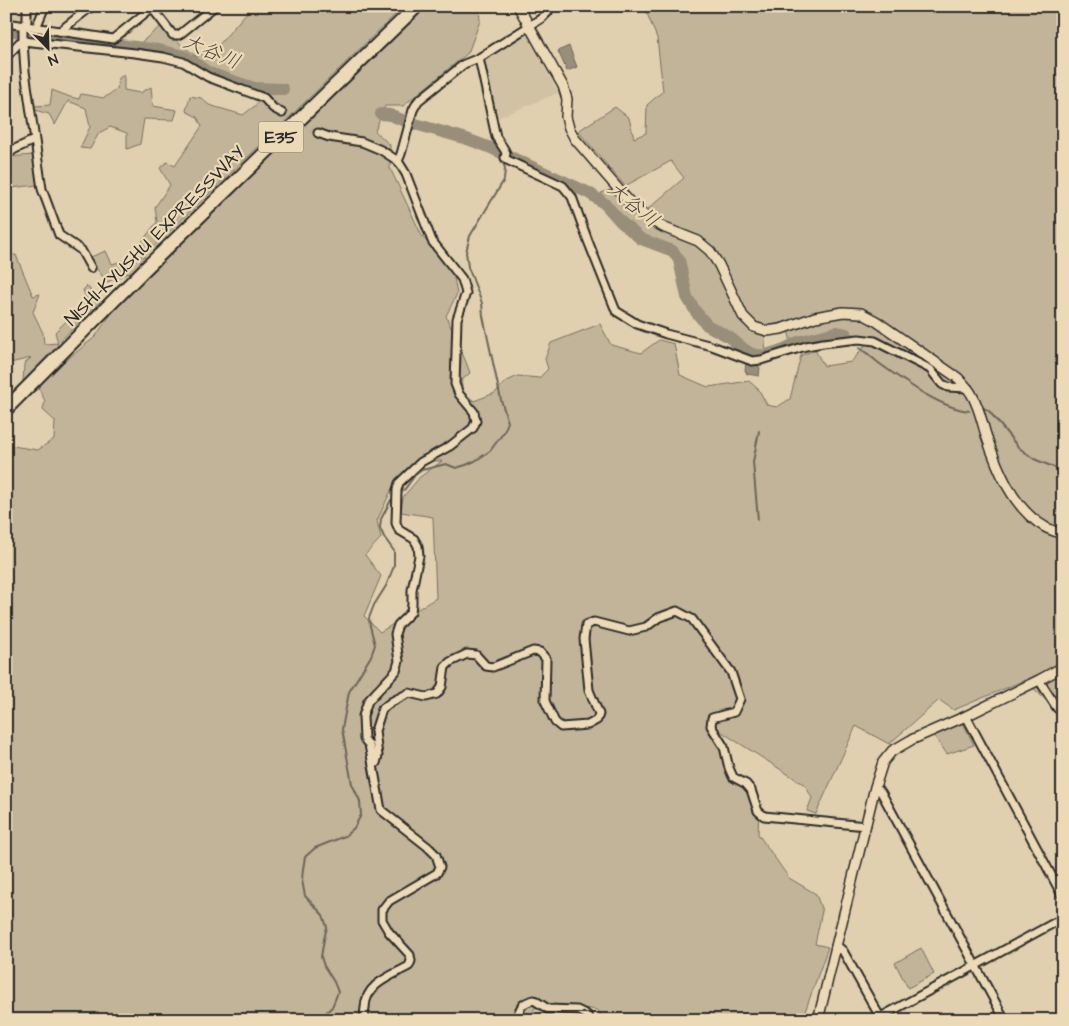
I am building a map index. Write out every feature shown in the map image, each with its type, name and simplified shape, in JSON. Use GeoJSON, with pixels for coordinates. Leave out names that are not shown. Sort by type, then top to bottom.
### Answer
{"type":"FeatureCollection","features":[{"type":"Feature","properties":{"kind":"highway","name":"NISHI-KYUSHU EXPRESSWAY"},"geometry":{"type":"LineString","coordinates":[[6,409],[103,310],[416,6]]}},
{"type":"Feature","properties":{"kind":"street"},"geometry":{"type":"LineString","coordinates":[[27,6],[27,22],[24,27],[23,40],[25,71],[42,189],[60,235],[81,250],[91,268]]}},
{"type":"Feature","properties":{"kind":"street"},"geometry":{"type":"LineString","coordinates":[[36,28],[45,6]]}},
{"type":"Feature","properties":{"kind":"street"},"geometry":{"type":"LineString","coordinates":[[60,31],[92,6]]}},
{"type":"Feature","properties":{"kind":"street"},"geometry":{"type":"LineString","coordinates":[[6,23],[113,39],[153,7],[173,35],[179,35],[215,6]]}},
{"type":"Feature","properties":{"kind":"street"},"geometry":{"type":"LineString","coordinates":[[518,6],[563,86],[567,99],[566,117],[575,139],[633,206],[652,221],[698,241],[710,251],[719,265],[743,316],[754,327],[767,331],[781,329],[815,317],[842,312],[861,313],[876,321],[958,378],[968,388],[976,403],[991,451],[1001,475],[1012,493],[1035,520],[1045,527],[1063,534]]}},
{"type":"Feature","properties":{"kind":"street"},"geometry":{"type":"LineString","coordinates":[[398,161],[412,110],[418,101],[464,64],[479,58],[542,18],[548,12],[550,6]]}},
{"type":"Feature","properties":{"kind":"street"},"geometry":{"type":"LineString","coordinates":[[6,58],[23,40],[170,59],[183,62],[208,76],[264,98],[273,108],[282,113]]}},
{"type":"Feature","properties":{"kind":"street"},"geometry":{"type":"LineString","coordinates":[[479,58],[496,137],[507,160],[563,186],[572,197],[616,311],[638,324],[666,334],[712,346],[752,361],[823,343],[858,339],[875,341],[930,369],[942,384],[948,387],[968,388]]}},
{"type":"Feature","properties":{"kind":"street"},"geometry":{"type":"LineString","coordinates":[[318,133],[329,137],[362,142],[381,150],[398,161],[406,174],[432,240],[462,279],[466,293],[457,319],[455,384],[459,394],[474,412],[476,421],[473,428],[450,446],[421,462],[399,483],[397,490],[396,523],[399,530],[414,538],[418,546],[419,556],[412,590],[411,612],[398,625],[395,634],[399,662],[396,671],[368,700],[363,716],[364,739],[369,745],[381,810],[428,847],[436,855],[440,867],[437,873],[389,901],[382,910],[382,920],[389,932],[410,955],[411,960],[409,966],[376,984],[369,991],[365,1004],[364,1016],[366,1020]]}},
{"type":"Feature","properties":{"kind":"street"},"geometry":{"type":"LineString","coordinates":[[6,155],[34,140]]}},
{"type":"Feature","properties":{"kind":"street"},"geometry":{"type":"LineString","coordinates":[[373,766],[378,756],[375,731],[382,710],[390,702],[409,693],[426,697],[437,694],[442,687],[445,668],[450,662],[467,654],[476,655],[486,666],[493,667],[533,651],[540,652],[546,659],[545,701],[555,722],[561,727],[588,726],[597,720],[599,714],[589,690],[584,639],[586,624],[594,622],[629,631],[646,627],[658,618],[677,612],[692,619],[731,672],[740,699],[734,712],[712,718],[711,726],[724,746],[733,777],[746,784],[751,790],[758,811],[764,816],[866,826]]}},
{"type":"Feature","properties":{"kind":"street"},"geometry":{"type":"LineString","coordinates":[[818,1020],[875,787],[883,762],[892,751],[911,740],[966,716],[1063,667]]}},
{"type":"Feature","properties":{"kind":"street"},"geometry":{"type":"LineString","coordinates":[[1039,680],[1057,708],[1063,713]]}},
{"type":"Feature","properties":{"kind":"street"},"geometry":{"type":"LineString","coordinates":[[966,716],[1063,897]]}},
{"type":"Feature","properties":{"kind":"street"},"geometry":{"type":"LineString","coordinates":[[875,787],[881,792],[1005,1020]]}},
{"type":"Feature","properties":{"kind":"street"},"geometry":{"type":"LineString","coordinates":[[836,945],[843,951],[877,1018],[1063,918]]}},
{"type":"Feature","properties":{"kind":"street"},"geometry":{"type":"LineString","coordinates":[[514,1020],[520,1008],[526,1002],[534,1000],[548,1009],[577,1010],[587,1015],[589,1020]]}},
{"type":"Feature","properties":{"kind":"shaded area"},"geometry":{"type":"Polygon","coordinates":[[[6,6],[23,6],[23,22],[6,19],[6,6]]]}},
{"type":"Feature","properties":{"kind":"shaded area"},"geometry":{"type":"Polygon","coordinates":[[[252,6],[404,6],[145,255],[141,264],[151,274],[428,6],[479,6],[480,21],[468,53],[403,106],[385,106],[375,131],[390,145],[390,168],[422,236],[453,272],[457,294],[446,316],[470,373],[461,381],[463,392],[474,401],[495,393],[505,382],[518,376],[539,378],[548,369],[545,359],[551,343],[600,324],[611,345],[641,353],[659,340],[674,344],[680,375],[708,387],[749,381],[759,390],[767,405],[777,407],[790,399],[801,355],[815,350],[824,366],[851,362],[870,340],[851,333],[792,346],[786,322],[764,326],[766,356],[753,359],[709,322],[689,296],[682,260],[675,249],[644,239],[621,218],[601,193],[610,190],[631,213],[648,209],[684,178],[671,161],[625,186],[578,131],[615,107],[629,118],[634,138],[646,133],[647,105],[663,91],[657,38],[644,6],[1063,6],[1063,717],[1025,680],[954,710],[939,700],[889,744],[856,726],[816,814],[807,811],[812,798],[805,785],[717,729],[732,771],[748,780],[759,808],[758,834],[789,878],[816,894],[822,911],[815,944],[828,947],[802,1020],[603,1020],[598,1010],[538,1002],[529,1020],[6,1020],[6,445],[38,450],[54,439],[55,421],[43,410],[45,401],[39,389],[33,391],[23,382],[24,364],[31,358],[6,364],[6,255],[16,255],[33,296],[40,294],[33,312],[43,333],[44,344],[58,343],[54,352],[64,362],[95,337],[114,310],[107,300],[136,283],[131,272],[107,282],[88,258],[106,251],[112,264],[144,255],[141,243],[157,222],[155,207],[170,185],[160,168],[167,162],[175,166],[202,126],[197,117],[186,111],[190,96],[201,98],[209,105],[243,115],[256,105],[268,87],[213,70],[195,56],[138,45],[162,25],[172,37],[196,56],[218,46],[252,6]],[[417,461],[395,482],[377,521],[381,538],[365,555],[381,576],[364,616],[380,632],[436,598],[433,517],[401,512],[403,497],[420,477],[442,461],[417,461]]]}},
{"type":"Feature","properties":{"kind":"shaded area"},"geometry":{"type":"Polygon","coordinates":[[[527,33],[558,93],[495,119],[483,61],[527,33]]]}},
{"type":"Feature","properties":{"kind":"shaded area"},"geometry":{"type":"Polygon","coordinates":[[[569,46],[577,67],[567,71],[558,51],[569,46]]]}},
{"type":"Feature","properties":{"kind":"shaded area"},"geometry":{"type":"Polygon","coordinates":[[[124,75],[124,90],[140,93],[151,87],[153,106],[177,110],[174,120],[144,119],[140,144],[127,149],[127,133],[110,127],[99,133],[90,149],[80,148],[90,127],[86,108],[68,101],[55,125],[49,114],[35,110],[34,106],[50,105],[52,90],[79,99],[81,94],[104,98],[117,89],[119,78],[124,75]]]}},
{"type":"Feature","properties":{"kind":"shaded area"},"geometry":{"type":"Polygon","coordinates":[[[34,155],[38,185],[10,188],[6,186],[6,158],[34,155]]]}},
{"type":"Feature","properties":{"kind":"shaded area"},"geometry":{"type":"Polygon","coordinates":[[[87,286],[100,302],[58,343],[55,332],[87,301],[83,290],[87,286]]]}},
{"type":"Feature","properties":{"kind":"shaded area"},"geometry":{"type":"Polygon","coordinates":[[[746,363],[757,364],[760,368],[759,376],[747,374],[745,370],[746,363]]]}},
{"type":"Feature","properties":{"kind":"shaded area"},"geometry":{"type":"Polygon","coordinates":[[[963,723],[974,745],[947,754],[934,736],[963,723]]]}},
{"type":"Feature","properties":{"kind":"shaded area"},"geometry":{"type":"Polygon","coordinates":[[[921,948],[934,974],[908,988],[895,963],[921,948]]]}},
{"type":"Feature","properties":{"kind":"waterway","name":"大谷川"},"geometry":{"type":"LineString","coordinates":[[6,30],[158,50],[184,56],[209,73],[254,88],[283,89]]}},
{"type":"Feature","properties":{"kind":"waterway","name":"大谷川"},"geometry":{"type":"LineString","coordinates":[[381,114],[390,115],[491,148],[589,193],[605,204],[621,222],[641,239],[673,251],[679,260],[687,297],[696,312],[707,325],[729,337],[752,354],[763,356],[798,342],[836,332],[846,334]]}},
{"type":"Feature","properties":{"kind":"waterway"},"geometry":{"type":"LineString","coordinates":[[400,493],[415,475],[422,470],[446,464],[456,468],[475,461],[490,451],[504,432],[508,422],[501,400],[483,316],[482,303],[468,267],[466,252],[470,236],[504,180],[505,168],[499,152]]}},
{"type":"Feature","properties":{"kind":"waterway","name":"大谷川"},"geometry":{"type":"LineString","coordinates":[[859,348],[923,393],[946,405],[969,411]]}},
{"type":"Feature","properties":{"kind":"waterway","name":"大谷川"},"geometry":{"type":"LineString","coordinates":[[984,408],[989,411],[1018,447],[1034,459],[1063,471]]}},
{"type":"Feature","properties":{"kind":"waterway"},"geometry":{"type":"LineString","coordinates":[[758,520],[753,462],[759,431]]}},
{"type":"Feature","properties":{"kind":"waterway"},"geometry":{"type":"LineString","coordinates":[[318,1020],[332,1007],[338,992],[321,957],[327,927],[323,915],[305,896],[302,880],[303,869],[305,857],[315,848],[345,836],[354,828],[361,815],[360,801],[352,784],[342,729],[349,692],[371,656],[375,645],[369,618],[394,566],[394,551],[380,528],[381,519],[394,498]]}},
{"type":"Feature","properties":{"kind":"tunnel"},"geometry":{"type":"LineString","coordinates":[[282,113],[318,133]]}}]}
